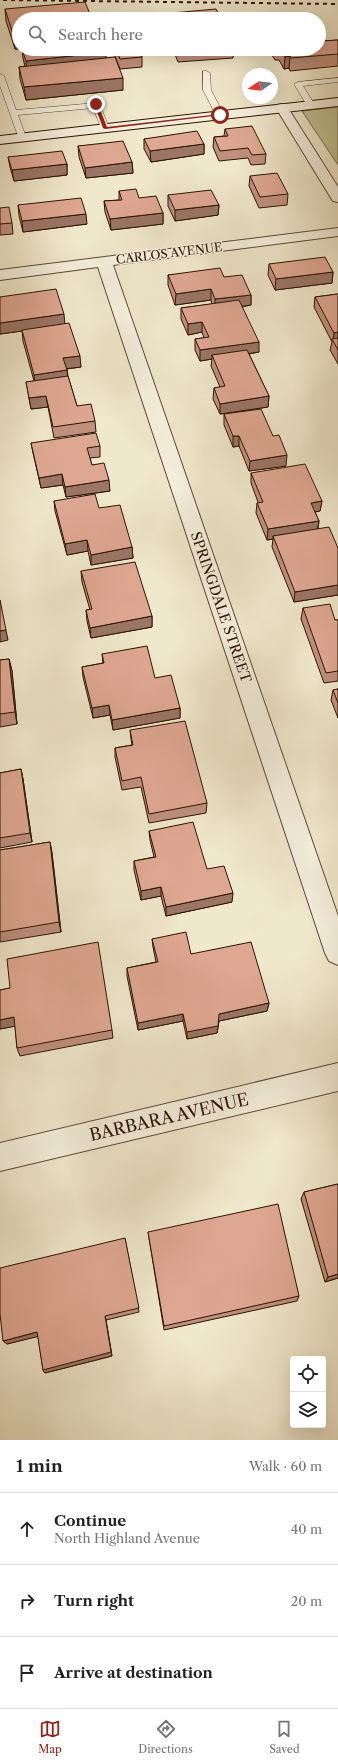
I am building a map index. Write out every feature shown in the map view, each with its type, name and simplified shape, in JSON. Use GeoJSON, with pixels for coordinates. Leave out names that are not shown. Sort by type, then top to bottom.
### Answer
{"type":"FeatureCollection","features":[{"type":"Feature","properties":{"kind":"street"},"geometry":{"type":"LineString","coordinates":[[0,140],[338,102]]}},
{"type":"Feature","properties":{"kind":"street"},"geometry":{"type":"LineString","coordinates":[[282,108],[338,198]]}},
{"type":"Feature","properties":{"kind":"street","name":"CARLOS AVENUE"},"geometry":{"type":"LineString","coordinates":[[0,275],[338,232]]}},
{"type":"Feature","properties":{"kind":"street","name":"SPRINGDALE STREET"},"geometry":{"type":"LineString","coordinates":[[104,262],[338,953]]}},
{"type":"Feature","properties":{"kind":"street","name":"BARBARA AVENUE"},"geometry":{"type":"LineString","coordinates":[[0,1157],[338,1077]]}},
{"type":"Feature","properties":{"kind":"lane"},"geometry":{"type":"LineString","coordinates":[[206,72],[207,90],[220,115]]}},
{"type":"Feature","properties":{"kind":"lane"},"geometry":{"type":"LineString","coordinates":[[0,76],[22,137]]}},
{"type":"Feature","properties":{"kind":"lane"},"geometry":{"type":"LineString","coordinates":[[311,105],[298,84],[338,80]]}},
{"type":"Feature","properties":{"kind":"lane"},"geometry":{"type":"LineString","coordinates":[[13,114],[96,104],[105,128]]}},
{"type":"Feature","properties":{"kind":"green space"},"geometry":{"type":"Polygon","coordinates":[[[338,107],[338,165],[302,111],[338,107]]]}},
{"type":"Feature","properties":{"kind":"building"},"geometry":{"type":"Polygon","coordinates":[[[85,2],[89,12],[12,12],[12,31],[5,9],[85,2]]]}},
{"type":"Feature","properties":{"kind":"building"},"geometry":{"type":"Polygon","coordinates":[[[216,9],[218,12],[183,12],[216,9]]]}},
{"type":"Feature","properties":{"kind":"building"},"geometry":{"type":"Polygon","coordinates":[[[338,40],[338,54],[326,55],[326,41],[338,40]]]}},
{"type":"Feature","properties":{"kind":"building"},"geometry":{"type":"Polygon","coordinates":[[[24,56],[70,56],[26,61],[24,56]]]}},
{"type":"Feature","properties":{"kind":"building"},"geometry":{"type":"Polygon","coordinates":[[[119,56],[142,57],[120,59],[119,56]]]}},
{"type":"Feature","properties":{"kind":"building"},"geometry":{"type":"Polygon","coordinates":[[[290,56],[314,56],[291,58],[290,56]]]}},
{"type":"Feature","properties":{"kind":"building"},"geometry":{"type":"Polygon","coordinates":[[[115,57],[123,78],[24,87],[19,67],[115,57]]]}},
{"type":"Feature","properties":{"kind":"building"},"geometry":{"type":"Polygon","coordinates":[[[252,126],[266,154],[252,155],[248,148],[220,151],[214,137],[228,136],[225,129],[252,126]]]}},
{"type":"Feature","properties":{"kind":"building"},"geometry":{"type":"Polygon","coordinates":[[[197,131],[204,144],[150,151],[144,139],[197,131]]]}},
{"type":"Feature","properties":{"kind":"building"},"geometry":{"type":"Polygon","coordinates":[[[123,141],[132,162],[85,168],[78,146],[123,141]]]}},
{"type":"Feature","properties":{"kind":"building"},"geometry":{"type":"Polygon","coordinates":[[[62,151],[67,164],[12,170],[8,157],[62,151]]]}},
{"type":"Feature","properties":{"kind":"building"},"geometry":{"type":"Polygon","coordinates":[[[277,173],[288,194],[260,197],[250,176],[277,173]]]}},
{"type":"Feature","properties":{"kind":"building"},"geometry":{"type":"Polygon","coordinates":[[[136,189],[139,198],[156,196],[163,213],[110,219],[104,201],[122,200],[119,191],[136,189]]]}},
{"type":"Feature","properties":{"kind":"building"},"geometry":{"type":"Polygon","coordinates":[[[211,190],[219,205],[175,210],[168,195],[211,190]]]}},
{"type":"Feature","properties":{"kind":"building"},"geometry":{"type":"Polygon","coordinates":[[[81,198],[86,214],[22,221],[18,205],[81,198]]]}},
{"type":"Feature","properties":{"kind":"building"},"geometry":{"type":"Polygon","coordinates":[[[9,207],[12,223],[0,224],[0,208],[9,207]]]}},
{"type":"Feature","properties":{"kind":"building"},"geometry":{"type":"Polygon","coordinates":[[[325,257],[333,272],[276,279],[269,264],[325,257]]]}},
{"type":"Feature","properties":{"kind":"building"},"geometry":{"type":"Polygon","coordinates":[[[220,268],[224,277],[242,275],[251,295],[215,299],[211,289],[176,294],[168,275],[220,268]]]}},
{"type":"Feature","properties":{"kind":"building"},"geometry":{"type":"Polygon","coordinates":[[[56,289],[64,314],[0,323],[0,297],[56,289]]]}},
{"type":"Feature","properties":{"kind":"building"},"geometry":{"type":"Polygon","coordinates":[[[338,294],[338,332],[334,333],[315,297],[338,294]]]}},
{"type":"Feature","properties":{"kind":"building"},"geometry":{"type":"Polygon","coordinates":[[[239,300],[259,342],[200,350],[195,339],[209,337],[202,322],[188,324],[181,308],[239,300]]]}},
{"type":"Feature","properties":{"kind":"building"},"geometry":{"type":"Polygon","coordinates":[[[69,323],[80,356],[63,358],[67,370],[34,375],[22,330],[69,323]]]}},
{"type":"Feature","properties":{"kind":"building"},"geometry":{"type":"Polygon","coordinates":[[[338,338],[338,350],[332,339],[338,338]]]}},
{"type":"Feature","properties":{"kind":"building"},"geometry":{"type":"Polygon","coordinates":[[[247,350],[269,396],[220,404],[214,388],[225,386],[212,355],[247,350]]]}},
{"type":"Feature","properties":{"kind":"building"},"geometry":{"type":"Polygon","coordinates":[[[68,376],[77,406],[91,404],[95,421],[53,427],[46,396],[29,398],[26,382],[68,376]]]}},
{"type":"Feature","properties":{"kind":"building"},"geometry":{"type":"Polygon","coordinates":[[[261,409],[273,436],[279,435],[287,455],[250,461],[239,436],[233,436],[224,414],[261,409]]]}},
{"type":"Feature","properties":{"kind":"building"},"geometry":{"type":"Polygon","coordinates":[[[96,433],[100,446],[87,448],[92,465],[104,463],[109,480],[65,487],[62,474],[39,478],[31,443],[96,433]]]}},
{"type":"Feature","properties":{"kind":"building"},"geometry":{"type":"Polygon","coordinates":[[[305,464],[322,501],[311,503],[319,521],[268,529],[257,503],[263,502],[251,473],[305,464]]]}},
{"type":"Feature","properties":{"kind":"building"},"geometry":{"type":"Polygon","coordinates":[[[95,494],[99,508],[120,505],[132,547],[91,555],[87,540],[65,544],[54,501],[95,494]]]}},
{"type":"Feature","properties":{"kind":"building"},"geometry":{"type":"Polygon","coordinates":[[[329,527],[338,548],[338,585],[295,592],[273,536],[329,527]]]}},
{"type":"Feature","properties":{"kind":"building"},"geometry":{"type":"Polygon","coordinates":[[[135,562],[152,616],[90,628],[86,610],[92,609],[81,571],[135,562]]]}},
{"type":"Feature","properties":{"kind":"building"},"geometry":{"type":"Polygon","coordinates":[[[0,600],[6,630],[0,631],[0,600]]]}},
{"type":"Feature","properties":{"kind":"building"},"geometry":{"type":"Polygon","coordinates":[[[330,604],[335,620],[338,620],[338,671],[326,673],[303,608],[330,604]]]}},
{"type":"Feature","properties":{"kind":"building"},"geometry":{"type":"Polygon","coordinates":[[[147,646],[155,678],[171,675],[180,708],[112,720],[109,705],[92,708],[82,667],[104,663],[102,654],[147,646]]]}},
{"type":"Feature","properties":{"kind":"building"},"geometry":{"type":"Polygon","coordinates":[[[9,659],[15,712],[0,714],[0,660],[9,659]]]}},
{"type":"Feature","properties":{"kind":"building"},"geometry":{"type":"Polygon","coordinates":[[[338,689],[338,703],[333,690],[338,689]]]}},
{"type":"Feature","properties":{"kind":"building"},"geometry":{"type":"Polygon","coordinates":[[[185,721],[207,803],[149,814],[141,777],[122,781],[115,748],[133,745],[130,730],[185,721]]]}},
{"type":"Feature","properties":{"kind":"building"},"geometry":{"type":"Polygon","coordinates":[[[21,769],[30,833],[0,838],[0,773],[21,769]]]}},
{"type":"Feature","properties":{"kind":"building"},"geometry":{"type":"Polygon","coordinates":[[[193,822],[207,869],[224,866],[233,893],[166,907],[161,887],[141,891],[134,861],[156,857],[149,831],[193,822]]]}},
{"type":"Feature","properties":{"kind":"building"},"geometry":{"type":"Polygon","coordinates":[[[50,842],[59,922],[0,932],[0,850],[50,842]]]}},
{"type":"Feature","properties":{"kind":"building"},"geometry":{"type":"Polygon","coordinates":[[[186,932],[191,954],[251,942],[269,1003],[219,1014],[218,1026],[187,1032],[183,1014],[138,1023],[127,968],[158,962],[152,939],[186,932]]]}},
{"type":"Feature","properties":{"kind":"building"},"geometry":{"type":"Polygon","coordinates":[[[98,942],[112,1030],[17,1048],[14,1017],[0,1020],[0,990],[10,988],[7,959],[98,942]]]}},
{"type":"Feature","properties":{"kind":"building"},"geometry":{"type":"Polygon","coordinates":[[[338,1184],[338,1274],[328,1277],[304,1192],[338,1184]]]}},
{"type":"Feature","properties":{"kind":"building"},"geometry":{"type":"Polygon","coordinates":[[[278,1204],[299,1296],[164,1326],[148,1232],[278,1204]]]}},
{"type":"Feature","properties":{"kind":"building"},"geometry":{"type":"Polygon","coordinates":[[[125,1238],[139,1308],[105,1316],[111,1352],[43,1370],[37,1332],[3,1341],[0,1314],[0,1268],[125,1238]]]}},
{"type":"Feature","properties":{"kind":"railway"},"geometry":{"type":"LineString","coordinates":[[3,0],[338,4]]}},
{"type":"Feature","properties":{"kind":"route"},"geometry":{"type":"LineString","coordinates":[[96,104],[105,128],[220,115]]}}]}
